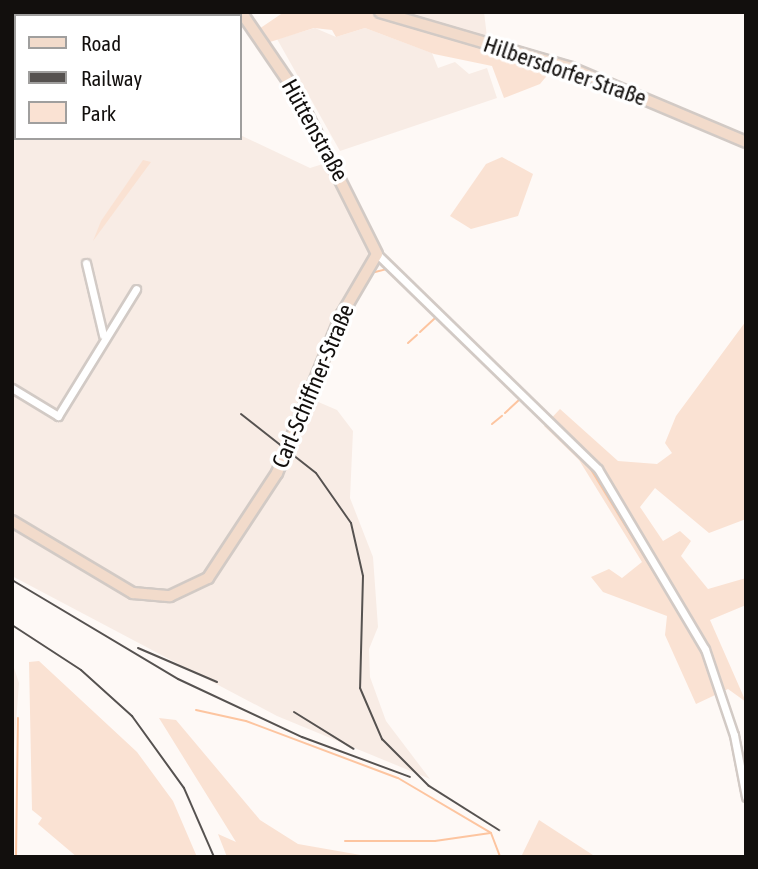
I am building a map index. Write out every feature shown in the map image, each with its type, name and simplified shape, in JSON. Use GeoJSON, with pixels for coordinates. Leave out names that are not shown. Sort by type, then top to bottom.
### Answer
{"type":"FeatureCollection","features":[{"type":"Feature","properties":{"kind":"main road","name":"Hüttenstraße"},"geometry":{"type":"LineString","coordinates":[[241,12],[297,94],[377,254]]}},
{"type":"Feature","properties":{"kind":"main road","name":"Hilbersdorfer Straße"},"geometry":{"type":"LineString","coordinates":[[380,12],[571,68],[746,142]]}},
{"type":"Feature","properties":{"kind":"main road","name":"Carl-Schiffner-Straße"},"geometry":{"type":"LineString","coordinates":[[12,521],[132,593],[170,596],[208,578],[277,473],[342,314],[377,254]]}},
{"type":"Feature","properties":{"kind":"street"},"geometry":{"type":"LineString","coordinates":[[377,254],[598,469],[705,649],[734,734],[746,797]]}},
{"type":"Feature","properties":{"kind":"street"},"geometry":{"type":"LineString","coordinates":[[86,263],[103,335]]}},
{"type":"Feature","properties":{"kind":"street"},"geometry":{"type":"LineString","coordinates":[[12,388],[58,416],[103,335],[136,289]]}},
{"type":"Feature","properties":{"kind":"shaded area"},"geometry":{"type":"Polygon","coordinates":[[[389,12],[484,12],[487,37],[440,28],[389,12]]]}},
{"type":"Feature","properties":{"kind":"shaded area"},"geometry":{"type":"Polygon","coordinates":[[[315,28],[336,37],[365,28],[432,53],[438,68],[455,62],[469,74],[487,68],[497,98],[340,151],[277,39],[315,28]]]}},
{"type":"Feature","properties":{"kind":"shaded area"},"geometry":{"type":"Polygon","coordinates":[[[12,57],[14,140],[242,140],[242,136],[310,168],[326,163],[371,252],[302,395],[337,410],[353,431],[350,498],[373,557],[378,627],[369,649],[370,677],[386,721],[430,779],[277,716],[12,576],[12,57]]]}},
{"type":"Feature","properties":{"kind":"shaded area"},"geometry":{"type":"Polygon","coordinates":[[[12,662],[19,683],[12,776],[12,662]]]}},
{"type":"Feature","properties":{"kind":"green space"},"geometry":{"type":"Polygon","coordinates":[[[284,12],[370,12],[555,66],[540,84],[504,98],[492,66],[434,54],[365,28],[336,37],[332,30],[314,28],[270,42],[259,29],[284,12]]]}},
{"type":"Feature","properties":{"kind":"green space"},"geometry":{"type":"Polygon","coordinates":[[[502,157],[533,174],[518,216],[471,229],[450,216],[486,164],[502,157]]]}},
{"type":"Feature","properties":{"kind":"green space"},"geometry":{"type":"Polygon","coordinates":[[[143,160],[151,162],[93,241],[101,221],[143,160]]]}},
{"type":"Feature","properties":{"kind":"green space"},"geometry":{"type":"Polygon","coordinates":[[[746,321],[746,519],[709,533],[655,488],[640,507],[663,541],[680,531],[691,541],[681,556],[708,589],[746,578],[746,605],[710,620],[746,702],[728,689],[696,704],[665,635],[667,616],[603,592],[591,577],[609,569],[622,578],[642,562],[579,460],[544,426],[560,409],[618,461],[657,464],[672,453],[665,443],[676,416],[746,321]]]}},
{"type":"Feature","properties":{"kind":"green space"},"geometry":{"type":"Polygon","coordinates":[[[39,661],[137,752],[173,801],[197,857],[77,857],[38,824],[42,818],[32,810],[29,662],[39,661]]]}},
{"type":"Feature","properties":{"kind":"green space"},"geometry":{"type":"Polygon","coordinates":[[[159,718],[176,720],[260,820],[298,844],[372,857],[227,857],[218,834],[236,842],[159,718]]]}},
{"type":"Feature","properties":{"kind":"green space"},"geometry":{"type":"Polygon","coordinates":[[[539,820],[596,857],[521,857],[539,820]]]}},
{"type":"Feature","properties":{"kind":"waterway"},"geometry":{"type":"LineString","coordinates":[[375,272],[387,269]]}},
{"type":"Feature","properties":{"kind":"waterway"},"geometry":{"type":"LineString","coordinates":[[406,287],[508,386]]}},
{"type":"Feature","properties":{"kind":"waterway"},"geometry":{"type":"LineString","coordinates":[[420,332],[435,318]]}},
{"type":"Feature","properties":{"kind":"waterway"},"geometry":{"type":"LineString","coordinates":[[408,343],[417,335]]}},
{"type":"Feature","properties":{"kind":"waterway"},"geometry":{"type":"LineString","coordinates":[[505,413],[521,398]]}},
{"type":"Feature","properties":{"kind":"waterway"},"geometry":{"type":"LineString","coordinates":[[492,424],[502,416]]}},
{"type":"Feature","properties":{"kind":"waterway"},"geometry":{"type":"LineString","coordinates":[[587,463],[658,579]]}},
{"type":"Feature","properties":{"kind":"waterway"},"geometry":{"type":"LineString","coordinates":[[196,710],[246,721],[398,778],[491,833],[500,857]]}},
{"type":"Feature","properties":{"kind":"waterway"},"geometry":{"type":"LineString","coordinates":[[16,857],[18,718]]}},
{"type":"Feature","properties":{"kind":"waterway"},"geometry":{"type":"LineString","coordinates":[[345,841],[435,841],[490,833]]}},
{"type":"Feature","properties":{"kind":"railway"},"geometry":{"type":"LineString","coordinates":[[241,414],[316,473],[351,523],[363,576],[360,688],[382,739],[429,786],[499,830]]}},
{"type":"Feature","properties":{"kind":"railway"},"geometry":{"type":"LineString","coordinates":[[12,580],[178,679],[302,737],[410,777]]}},
{"type":"Feature","properties":{"kind":"railway"},"geometry":{"type":"LineString","coordinates":[[12,625],[81,670],[132,716],[184,788],[214,857]]}},
{"type":"Feature","properties":{"kind":"railway"},"geometry":{"type":"LineString","coordinates":[[138,648],[217,682]]}},
{"type":"Feature","properties":{"kind":"railway"},"geometry":{"type":"LineString","coordinates":[[294,712],[354,749]]}}]}
